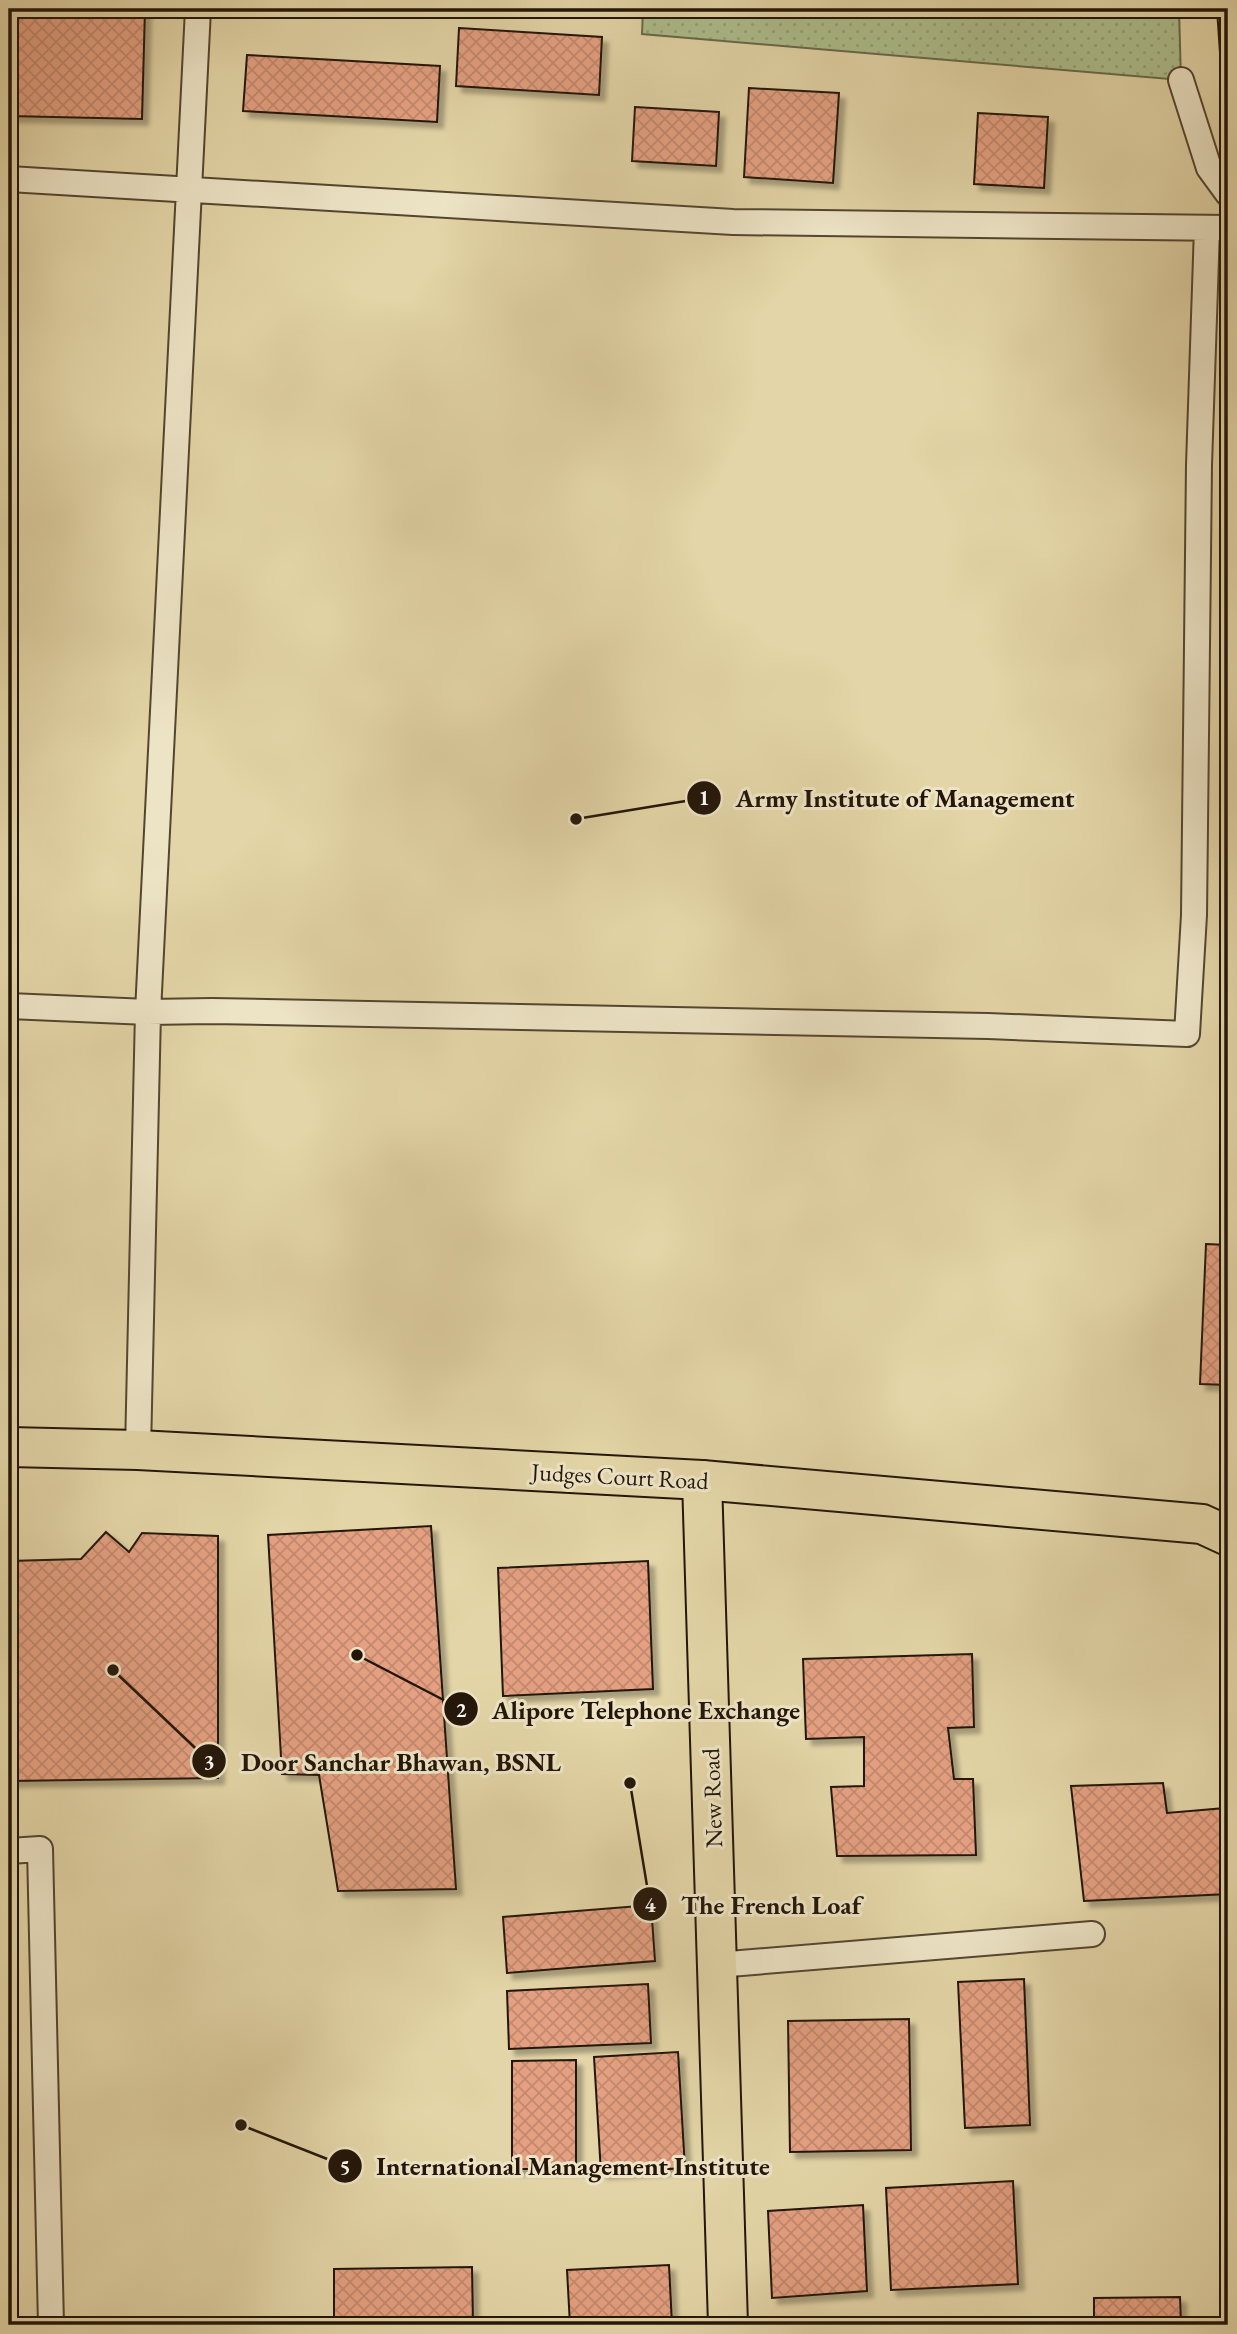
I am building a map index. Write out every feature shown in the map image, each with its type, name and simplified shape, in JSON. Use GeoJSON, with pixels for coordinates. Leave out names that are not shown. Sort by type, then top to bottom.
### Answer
{"type":"FeatureCollection","features":[{"type":"Feature","properties":{"kind":"main road","name":"Judges Court Road"},"geometry":{"type":"LineString","coordinates":[[9,1447],[138,1450],[702,1480],[1202,1524],[1228,1536]]}},
{"type":"Feature","properties":{"kind":"main road","name":"New Road"},"geometry":{"type":"LineString","coordinates":[[702,1480],[729,2325]]}},
{"type":"Feature","properties":{"kind":"lane"},"geometry":{"type":"LineString","coordinates":[[138,1450],[148,1012],[198,9]]}},
{"type":"Feature","properties":{"kind":"lane"},"geometry":{"type":"LineString","coordinates":[[1181,80],[1209,169],[1228,194]]}},
{"type":"Feature","properties":{"kind":"lane"},"geometry":{"type":"LineString","coordinates":[[9,179],[733,222],[1218,228],[1199,465],[1194,915],[1186,1034],[988,1026],[148,1012],[9,1006]]}},
{"type":"Feature","properties":{"kind":"lane"},"geometry":{"type":"LineString","coordinates":[[9,1851],[40,1849],[51,2325]]}},
{"type":"Feature","properties":{"kind":"lane"},"geometry":{"type":"LineString","coordinates":[[717,1965],[1092,1934]]}},
{"type":"Feature","properties":{"kind":"green space"},"geometry":{"type":"Polygon","coordinates":[[[643,9],[1179,9],[1181,80],[642,34],[643,9]]]}},
{"type":"Feature","properties":{"kind":"building"},"geometry":{"type":"Polygon","coordinates":[[[9,9],[145,9],[142,119],[9,116],[9,9]]]}},
{"type":"Feature","properties":{"kind":"building"},"geometry":{"type":"Polygon","coordinates":[[[1217,9],[1228,9],[1228,155],[1227,155],[1217,9]]]}},
{"type":"Feature","properties":{"kind":"building"},"geometry":{"type":"Polygon","coordinates":[[[459,28],[602,37],[599,95],[456,86],[459,28]]]}},
{"type":"Feature","properties":{"kind":"building"},"geometry":{"type":"Polygon","coordinates":[[[247,55],[440,66],[437,122],[243,111],[247,55]]]}},
{"type":"Feature","properties":{"kind":"building"},"geometry":{"type":"Polygon","coordinates":[[[749,88],[839,93],[833,183],[744,177],[749,88]]]}},
{"type":"Feature","properties":{"kind":"building"},"geometry":{"type":"Polygon","coordinates":[[[635,107],[719,112],[716,166],[632,161],[635,107]]]}},
{"type":"Feature","properties":{"kind":"building"},"geometry":{"type":"Polygon","coordinates":[[[978,113],[1048,117],[1044,188],[974,184],[978,113]]]}},
{"type":"Feature","properties":{"kind":"building"},"geometry":{"type":"Polygon","coordinates":[[[1206,1244],[1228,1245],[1228,1385],[1200,1384],[1206,1244]]]}},
{"type":"Feature","properties":{"kind":"building"},"geometry":{"type":"Polygon","coordinates":[[[431,1526],[456,1889],[338,1891],[319,1775],[282,1774],[268,1535],[431,1526]]]}},
{"type":"Feature","properties":{"kind":"building"},"geometry":{"type":"Polygon","coordinates":[[[106,1532],[129,1552],[142,1533],[218,1536],[218,1778],[9,1781],[9,1561],[81,1559],[106,1532]]]}},
{"type":"Feature","properties":{"kind":"building"},"geometry":{"type":"Polygon","coordinates":[[[648,1561],[653,1689],[503,1696],[498,1568],[648,1561]]]}},
{"type":"Feature","properties":{"kind":"building"},"geometry":{"type":"Polygon","coordinates":[[[972,1654],[974,1727],[948,1728],[954,1779],[973,1779],[976,1855],[837,1856],[831,1787],[864,1786],[864,1737],[806,1739],[803,1659],[972,1654]]]}},
{"type":"Feature","properties":{"kind":"building"},"geometry":{"type":"Polygon","coordinates":[[[1163,1783],[1167,1813],[1225,1808],[1228,1792],[1228,1894],[1084,1901],[1071,1786],[1163,1783]]]}},
{"type":"Feature","properties":{"kind":"building"},"geometry":{"type":"Polygon","coordinates":[[[651,1905],[655,1961],[507,1973],[503,1917],[651,1905]]]}},
{"type":"Feature","properties":{"kind":"building"},"geometry":{"type":"Polygon","coordinates":[[[1024,1979],[1030,2125],[965,2128],[958,1982],[1024,1979]]]}},
{"type":"Feature","properties":{"kind":"building"},"geometry":{"type":"Polygon","coordinates":[[[648,1984],[651,2043],[509,2049],[507,1991],[648,1984]]]}},
{"type":"Feature","properties":{"kind":"building"},"geometry":{"type":"Polygon","coordinates":[[[909,2019],[911,2150],[790,2152],[788,2021],[909,2019]]]}},
{"type":"Feature","properties":{"kind":"building"},"geometry":{"type":"Polygon","coordinates":[[[678,2052],[685,2168],[601,2173],[594,2057],[678,2052]]]}},
{"type":"Feature","properties":{"kind":"building"},"geometry":{"type":"Polygon","coordinates":[[[576,2060],[576,2169],[512,2169],[512,2061],[576,2060]]]}},
{"type":"Feature","properties":{"kind":"building"},"geometry":{"type":"Polygon","coordinates":[[[1013,2181],[1018,2284],[891,2290],[886,2188],[1013,2181]]]}},
{"type":"Feature","properties":{"kind":"building"},"geometry":{"type":"Polygon","coordinates":[[[863,2205],[867,2291],[772,2298],[768,2211],[863,2205]]]}},
{"type":"Feature","properties":{"kind":"building"},"geometry":{"type":"Polygon","coordinates":[[[669,2265],[672,2325],[570,2325],[567,2270],[669,2265]]]}},
{"type":"Feature","properties":{"kind":"building"},"geometry":{"type":"Polygon","coordinates":[[[472,2267],[473,2325],[334,2325],[334,2269],[472,2267]]]}},
{"type":"Feature","properties":{"kind":"building"},"geometry":{"type":"Polygon","coordinates":[[[1180,2297],[1181,2325],[1094,2325],[1094,2298],[1180,2297]]]}},
{"type":"Feature","properties":{"kind":"building"},"geometry":{"type":"Polygon","coordinates":[[[995,2321],[995,2325],[911,2325],[995,2321]]]}},
{"type":"Feature","properties":{"kind":"place","name":"Army Institute of Management"},"geometry":{"type":"Point","coordinates":[576,819]}},
{"type":"Feature","properties":{"kind":"place","name":"Alipore Telephone Exchange"},"geometry":{"type":"Point","coordinates":[357,1655]}},
{"type":"Feature","properties":{"kind":"place","name":"Door Sanchar Bhawan, BSNL"},"geometry":{"type":"Point","coordinates":[113,1670]}},
{"type":"Feature","properties":{"kind":"place","name":"The French Loaf"},"geometry":{"type":"Point","coordinates":[630,1783]}},
{"type":"Feature","properties":{"kind":"place","name":"International Management Institute"},"geometry":{"type":"Point","coordinates":[241,2125]}}]}
